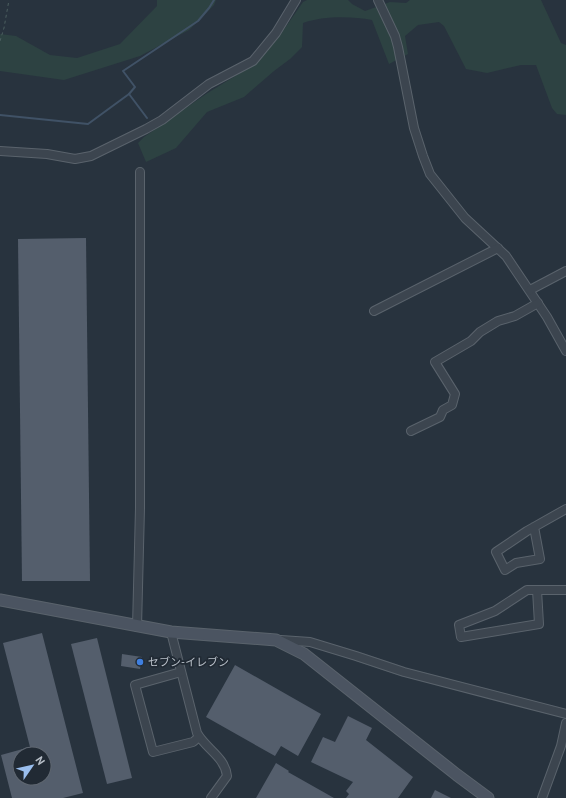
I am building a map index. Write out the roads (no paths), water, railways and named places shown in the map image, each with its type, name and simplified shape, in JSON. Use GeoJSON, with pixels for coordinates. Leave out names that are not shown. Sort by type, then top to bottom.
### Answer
{"type":"FeatureCollection","features":[{"type":"Feature","properties":{"kind":"street"},"geometry":{"type":"LineString","coordinates":[[0,151],[47,154],[75,159],[90,156],[146,129],[162,120],[209,84],[253,61],[276,33],[296,0]]}},
{"type":"Feature","properties":{"kind":"street"},"geometry":{"type":"LineString","coordinates":[[378,0],[395,36],[416,135],[430,174],[461,213],[506,256],[530,290],[566,351]]}},
{"type":"Feature","properties":{"kind":"street"},"geometry":{"type":"LineString","coordinates":[[137,627],[140,508],[140,172]]}},
{"type":"Feature","properties":{"kind":"street"},"geometry":{"type":"LineString","coordinates":[[374,311],[498,248]]}},
{"type":"Feature","properties":{"kind":"street"},"geometry":{"type":"LineString","coordinates":[[530,290],[566,271]]}},
{"type":"Feature","properties":{"kind":"street"},"geometry":{"type":"LineString","coordinates":[[411,431],[440,417],[443,410],[452,405],[455,394],[434,362],[471,341],[480,332],[498,321],[515,316],[538,303]]}},
{"type":"Feature","properties":{"kind":"street"},"geometry":{"type":"LineString","coordinates":[[534,527],[540,559],[516,563],[505,570],[496,552],[534,527],[566,509]]}},
{"type":"Feature","properties":{"kind":"street"},"geometry":{"type":"LineString","coordinates":[[537,590],[539,624],[461,637],[459,625],[495,611],[527,590],[537,590],[566,590]]}},
{"type":"Feature","properties":{"kind":"street"},"geometry":{"type":"LineString","coordinates":[[0,600],[137,627],[171,632],[310,642],[404,672],[566,714]]}},
{"type":"Feature","properties":{"kind":"street"},"geometry":{"type":"LineString","coordinates":[[171,632],[199,737],[224,763],[226,769],[227,776],[211,798]]}},
{"type":"Feature","properties":{"kind":"street"},"geometry":{"type":"LineString","coordinates":[[276,640],[304,654],[488,798]]}},
{"type":"Feature","properties":{"kind":"street"},"geometry":{"type":"LineString","coordinates":[[181,672],[135,685],[153,752],[193,742],[199,737]]}},
{"type":"Feature","properties":{"kind":"street"},"geometry":{"type":"LineString","coordinates":[[542,798],[561,746],[566,724]]}},
{"type":"Feature","properties":{"kind":"waterway"},"geometry":{"type":"LineString","coordinates":[[0,115],[88,124],[129,94],[135,87],[123,71],[198,21],[214,0]]}},
{"type":"Feature","properties":{"kind":"waterway"},"geometry":{"type":"LineString","coordinates":[[129,94],[147,118]]}},
{"type":"Feature","properties":{"kind":"place","name":"セブン-イレブン"},"geometry":{"type":"Point","coordinates":[140,662]}}]}
